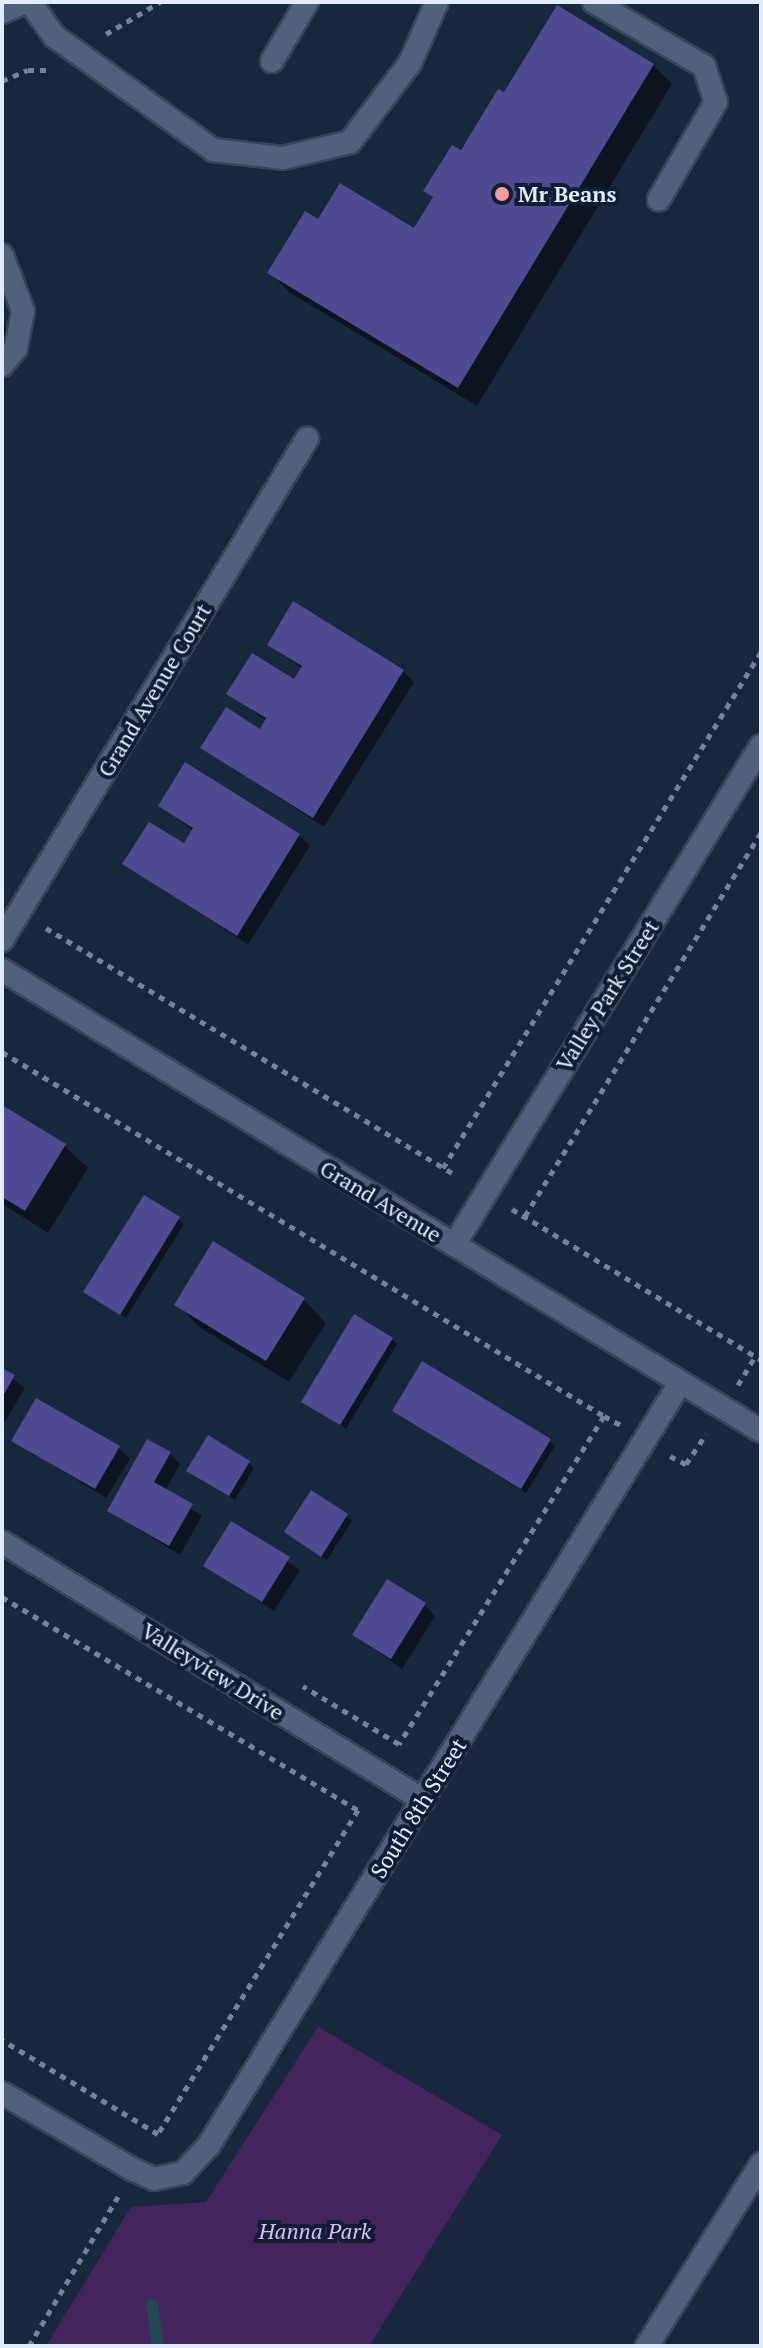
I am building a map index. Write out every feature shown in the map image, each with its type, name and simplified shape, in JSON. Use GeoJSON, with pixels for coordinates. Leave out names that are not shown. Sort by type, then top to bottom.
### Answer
{"type":"FeatureCollection","features":[{"type":"Feature","properties":{"kind":"street"},"geometry":{"type":"LineString","coordinates":[[2,12],[28,2],[54,36],[213,150],[283,158],[350,142],[410,63],[437,2]]}},
{"type":"Feature","properties":{"kind":"street"},"geometry":{"type":"LineString","coordinates":[[272,61],[307,2]]}},
{"type":"Feature","properties":{"kind":"street"},"geometry":{"type":"LineString","coordinates":[[594,2],[704,66],[716,102],[659,199]]}},
{"type":"Feature","properties":{"kind":"street"},"geometry":{"type":"LineString","coordinates":[[2,255],[23,311],[16,348],[2,365]]}},
{"type":"Feature","properties":{"kind":"street","name":"Grand Avenue Court"},"geometry":{"type":"LineString","coordinates":[[2,940],[307,439]]}},
{"type":"Feature","properties":{"kind":"street","name":"Valley Park Street"},"geometry":{"type":"LineString","coordinates":[[454,1245],[761,746]]}},
{"type":"Feature","properties":{"kind":"street","name":"Grand Avenue"},"geometry":{"type":"LineString","coordinates":[[2,970],[761,1431]]}},
{"type":"Feature","properties":{"kind":"street","name":"South 8th Street"},"geometry":{"type":"LineString","coordinates":[[127,2167],[154,2179],[183,2173],[209,2145],[680,1383]]}},
{"type":"Feature","properties":{"kind":"street","name":"Valleyview Drive"},"geometry":{"type":"LineString","coordinates":[[2,1542],[423,1800]]}},
{"type":"Feature","properties":{"kind":"street"},"geometry":{"type":"LineString","coordinates":[[2,2093],[127,2167]]}},
{"type":"Feature","properties":{"kind":"street"},"geometry":{"type":"LineString","coordinates":[[647,2346],[761,2164]]}},
{"type":"Feature","properties":{"kind":"path"},"geometry":{"type":"LineString","coordinates":[[443,1168],[761,652]]}},
{"type":"Feature","properties":{"kind":"path"},"geometry":{"type":"LineString","coordinates":[[525,1216],[761,833]]}},
{"type":"Feature","properties":{"kind":"path"},"geometry":{"type":"LineString","coordinates":[[20,912],[456,1175]]}},
{"type":"Feature","properties":{"kind":"path"},"geometry":{"type":"LineString","coordinates":[[2,1052],[622,1426]]}},
{"type":"Feature","properties":{"kind":"path"},"geometry":{"type":"LineString","coordinates":[[509,1208],[758,1358],[735,1389]]}},
{"type":"Feature","properties":{"kind":"path"},"geometry":{"type":"LineString","coordinates":[[290,1678],[399,1744],[604,1416]]}},
{"type":"Feature","properties":{"kind":"path"},"geometry":{"type":"LineString","coordinates":[[666,1453],[686,1464],[708,1431]]}},
{"type":"Feature","properties":{"kind":"path"},"geometry":{"type":"LineString","coordinates":[[2,1597],[358,1810],[158,2134],[2,2040]]}},
{"type":"Feature","properties":{"kind":"path"},"geometry":{"type":"LineString","coordinates":[[29,2346],[127,2167]]}},
{"type":"Feature","properties":{"kind":"green space","name":"Hanna Park"},"geometry":{"type":"Polygon","coordinates":[[[318,2027],[502,2135],[369,2346],[46,2346],[131,2207],[206,2202],[318,2027]]]}},
{"type":"Feature","properties":{"kind":"building","name":"Mr Beans"},"geometry":{"type":"Polygon","coordinates":[[[557,5],[654,64],[458,388],[267,273],[305,211],[318,219],[340,183],[414,228],[433,197],[423,191],[452,145],[461,150],[498,89],[504,92],[557,5]]]}},
{"type":"Feature","properties":{"kind":"building"},"geometry":{"type":"Polygon","coordinates":[[[293,601],[404,670],[313,818],[200,748],[226,707],[260,729],[266,718],[226,694],[252,653],[294,679],[302,666],[267,645],[293,601]]]}},
{"type":"Feature","properties":{"kind":"building"},"geometry":{"type":"Polygon","coordinates":[[[185,762],[300,834],[237,936],[122,864],[149,822],[184,843],[193,828],[158,806],[185,762]]]}},
{"type":"Feature","properties":{"kind":"building"},"geometry":{"type":"Polygon","coordinates":[[[2,1105],[66,1144],[25,1211],[2,1197],[2,1105]]]}},
{"type":"Feature","properties":{"kind":"building"},"geometry":{"type":"Polygon","coordinates":[[[144,1195],[180,1217],[120,1315],[83,1292],[144,1195]]]}},
{"type":"Feature","properties":{"kind":"building"},"geometry":{"type":"Polygon","coordinates":[[[213,1241],[305,1298],[266,1361],[174,1305],[213,1241]]]}},
{"type":"Feature","properties":{"kind":"building"},"geometry":{"type":"Polygon","coordinates":[[[354,1314],[393,1338],[340,1425],[301,1402],[354,1314]]]}},
{"type":"Feature","properties":{"kind":"building"},"geometry":{"type":"Polygon","coordinates":[[[422,1361],[551,1439],[521,1489],[392,1411],[422,1361]]]}},
{"type":"Feature","properties":{"kind":"building"},"geometry":{"type":"Polygon","coordinates":[[[2,1368],[15,1375],[2,1398],[2,1368]]]}},
{"type":"Feature","properties":{"kind":"building"},"geometry":{"type":"Polygon","coordinates":[[[36,1398],[120,1446],[95,1489],[11,1441],[36,1398]]]}},
{"type":"Feature","properties":{"kind":"building"},"geometry":{"type":"Polygon","coordinates":[[[208,1435],[250,1461],[229,1496],[186,1471],[208,1435]]]}},
{"type":"Feature","properties":{"kind":"building"},"geometry":{"type":"Polygon","coordinates":[[[147,1439],[171,1452],[154,1482],[193,1504],[169,1546],[107,1511],[147,1439]]]}},
{"type":"Feature","properties":{"kind":"building"},"geometry":{"type":"Polygon","coordinates":[[[311,1490],[348,1514],[321,1557],[284,1532],[311,1490]]]}},
{"type":"Feature","properties":{"kind":"building"},"geometry":{"type":"Polygon","coordinates":[[[231,1521],[290,1557],[262,1602],[203,1566],[231,1521]]]}},
{"type":"Feature","properties":{"kind":"building"},"geometry":{"type":"Polygon","coordinates":[[[387,1579],[426,1603],[391,1659],[352,1635],[387,1579]]]}},
{"type":"Feature","properties":{"kind":"waterway"},"geometry":{"type":"LineString","coordinates":[[152,2305],[158,2346]]}},
{"type":"Feature","properties":{"kind":"place","name":"Mr Beans"},"geometry":{"type":"Point","coordinates":[502,194]}}]}
